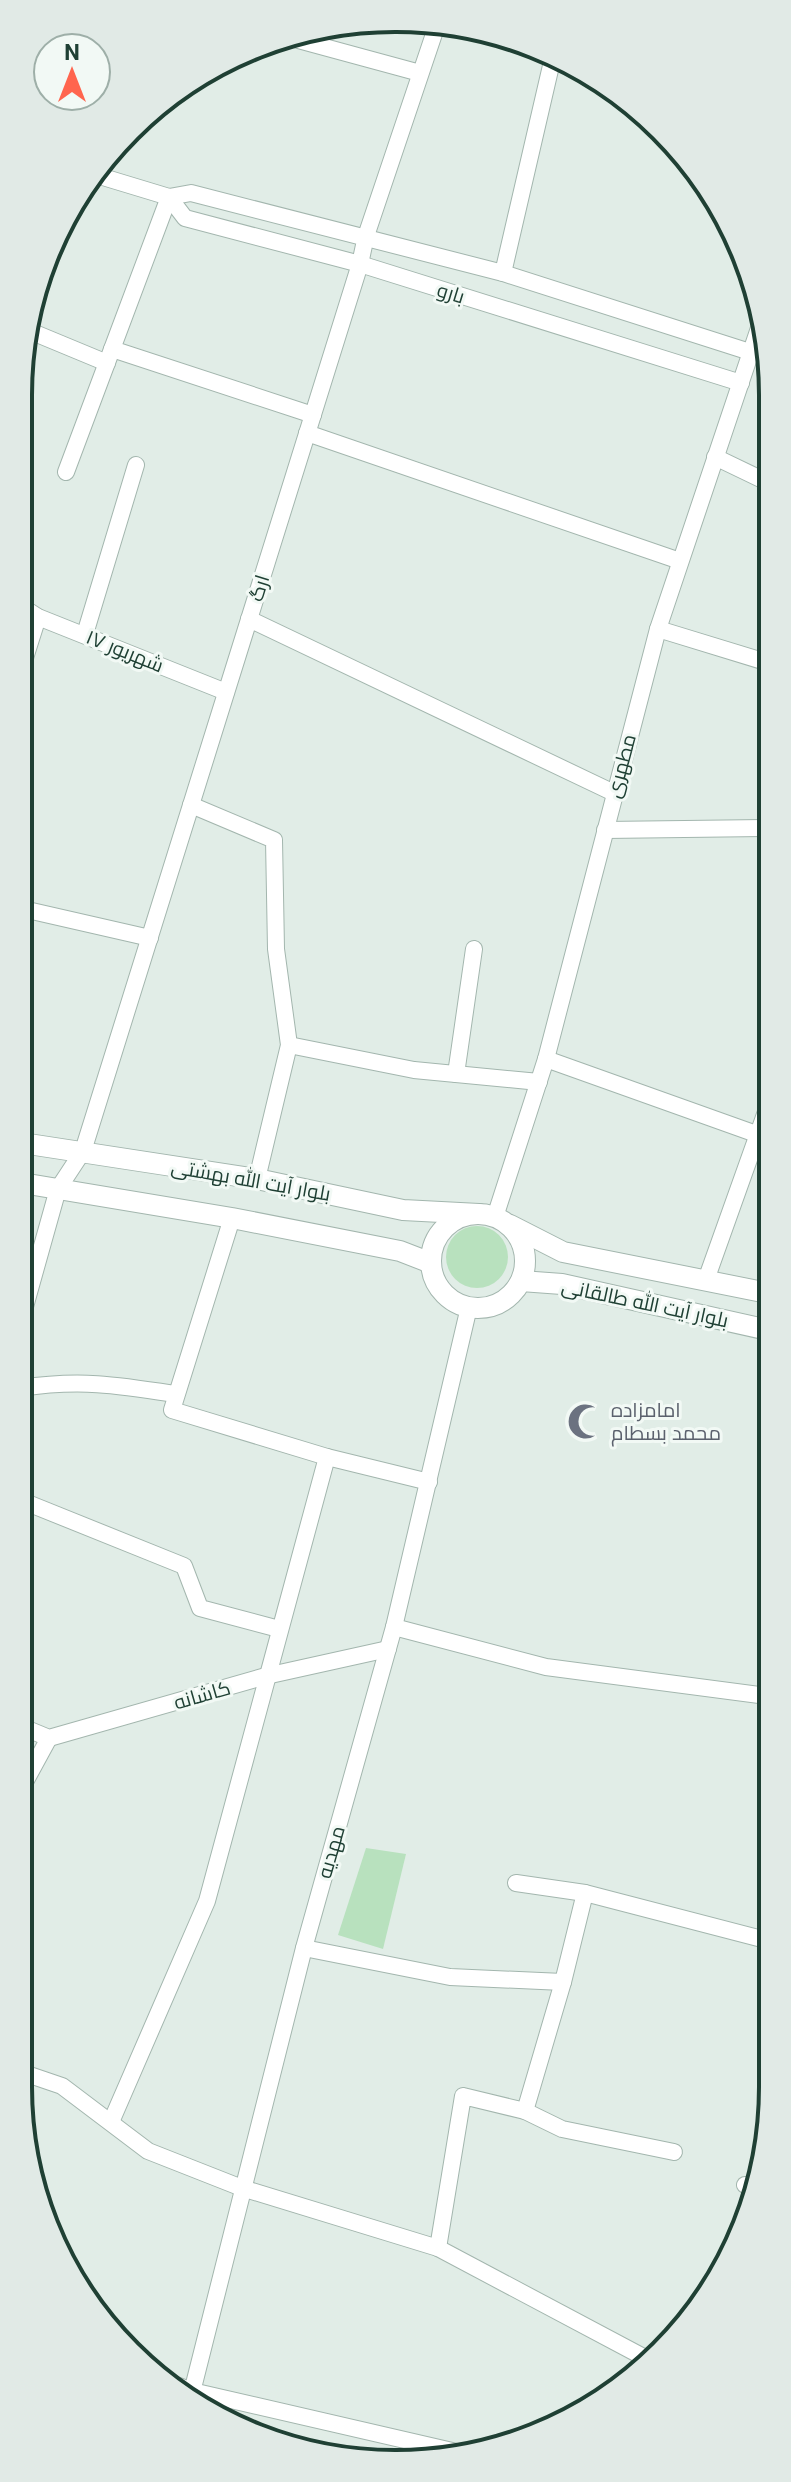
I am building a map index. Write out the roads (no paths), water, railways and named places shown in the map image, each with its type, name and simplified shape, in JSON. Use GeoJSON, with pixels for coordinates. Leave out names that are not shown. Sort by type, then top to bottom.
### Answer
{"type":"FeatureCollection","features":[{"type":"Feature","properties":{"kind":"street","name":"ارگ"},"geometry":{"type":"LineString","coordinates":[[32,1282],[58,1189],[83,1151],[360,264],[366,236],[434,34]]}},
{"type":"Feature","properties":{"kind":"street"},"geometry":{"type":"LineString","coordinates":[[308,43],[420,73]]}},
{"type":"Feature","properties":{"kind":"street"},"geometry":{"type":"LineString","coordinates":[[503,273],[551,67]]}},
{"type":"Feature","properties":{"kind":"street","name":"بارو"},"geometry":{"type":"LineString","coordinates":[[105,177],[169,197],[191,193],[503,273],[750,352]]}},
{"type":"Feature","properties":{"kind":"street"},"geometry":{"type":"LineString","coordinates":[[66,472],[169,197]]}},
{"type":"Feature","properties":{"kind":"street","name":"بارو"},"geometry":{"type":"LineString","coordinates":[[169,197],[185,218],[360,264],[741,383]]}},
{"type":"Feature","properties":{"kind":"street"},"geometry":{"type":"LineString","coordinates":[[38,333],[313,415]]}},
{"type":"Feature","properties":{"kind":"street","name":"مطهری"},"geometry":{"type":"LineString","coordinates":[[494,1218],[546,1059],[658,629],[755,340]]}},
{"type":"Feature","properties":{"kind":"street"},"geometry":{"type":"LineString","coordinates":[[307,433],[680,561]]}},
{"type":"Feature","properties":{"kind":"street"},"geometry":{"type":"LineString","coordinates":[[715,457],[759,478]]}},
{"type":"Feature","properties":{"kind":"street"},"geometry":{"type":"LineString","coordinates":[[85,634],[136,465]]}},
{"type":"Feature","properties":{"kind":"street","name":"۱۷ شهریور"},"geometry":{"type":"LineString","coordinates":[[32,613],[226,692]]}},
{"type":"Feature","properties":{"kind":"street"},"geometry":{"type":"LineString","coordinates":[[249,619],[614,793]]}},
{"type":"Feature","properties":{"kind":"street"},"geometry":{"type":"LineString","coordinates":[[658,629],[759,660]]}},
{"type":"Feature","properties":{"kind":"street"},"geometry":{"type":"LineString","coordinates":[[191,805],[274,840],[276,949],[289,1045],[257,1179]]}},
{"type":"Feature","properties":{"kind":"street"},"geometry":{"type":"LineString","coordinates":[[605,830],[759,828]]}},
{"type":"Feature","properties":{"kind":"street"},"geometry":{"type":"LineString","coordinates":[[32,911],[150,938]]}},
{"type":"Feature","properties":{"kind":"street"},"geometry":{"type":"LineString","coordinates":[[456,1074],[474,949]]}},
{"type":"Feature","properties":{"kind":"street"},"geometry":{"type":"LineString","coordinates":[[289,1045],[414,1070],[539,1082]]}},
{"type":"Feature","properties":{"kind":"street"},"geometry":{"type":"LineString","coordinates":[[546,1059],[759,1135],[706,1280]]}},
{"type":"Feature","properties":{"kind":"street","name":"بلوار آیت الله بهشتی"},"geometry":{"type":"LineString","coordinates":[[32,1144],[257,1179],[403,1210],[494,1218]]}},
{"type":"Feature","properties":{"kind":"street","name":"بلوار آیت الله بهشتی"},"geometry":{"type":"LineString","coordinates":[[32,1185],[232,1218],[400,1251],[431,1263]]}},
{"type":"Feature","properties":{"kind":"street"},"geometry":{"type":"LineString","coordinates":[[464,1216],[494,1218],[518,1236],[524,1251],[525,1266],[521,1281],[512,1294],[499,1303],[469,1307],[455,1302],[443,1292],[431,1263],[439,1234],[450,1223],[464,1216]]}},
{"type":"Feature","properties":{"kind":"street"},"geometry":{"type":"LineString","coordinates":[[232,1218],[172,1410],[327,1457],[429,1482]]}},
{"type":"Feature","properties":{"kind":"street","name":"بلوار آیت الله طالقانی"},"geometry":{"type":"LineString","coordinates":[[494,1218],[563,1252],[759,1291]]}},
{"type":"Feature","properties":{"kind":"street","name":"بلوار آیت الله طالقانی"},"geometry":{"type":"LineString","coordinates":[[521,1281],[562,1284],[759,1328]]}},
{"type":"Feature","properties":{"kind":"street","name":"مهدیه"},"geometry":{"type":"LineString","coordinates":[[193,2389],[304,1948],[394,1627],[469,1307]]}},
{"type":"Feature","properties":{"kind":"street"},"geometry":{"type":"LineString","coordinates":[[32,1386],[61,1382],[104,1383],[175,1394]]}},
{"type":"Feature","properties":{"kind":"street"},"geometry":{"type":"LineString","coordinates":[[111,2122],[207,1901],[327,1457]]}},
{"type":"Feature","properties":{"kind":"street"},"geometry":{"type":"LineString","coordinates":[[32,1505],[184,1566],[200,1608],[279,1629]]}},
{"type":"Feature","properties":{"kind":"street"},"geometry":{"type":"LineString","coordinates":[[394,1627],[546,1667],[759,1695]]}},
{"type":"Feature","properties":{"kind":"street","name":"کاشانه"},"geometry":{"type":"LineString","coordinates":[[49,1738],[266,1676],[388,1649]]}},
{"type":"Feature","properties":{"kind":"street"},"geometry":{"type":"LineString","coordinates":[[32,1731],[49,1738],[32,1769]]}},
{"type":"Feature","properties":{"kind":"street"},"geometry":{"type":"LineString","coordinates":[[516,1883],[585,1893],[759,1938]]}},
{"type":"Feature","properties":{"kind":"street"},"geometry":{"type":"LineString","coordinates":[[525,2111],[563,1982],[585,1893]]}},
{"type":"Feature","properties":{"kind":"street"},"geometry":{"type":"LineString","coordinates":[[304,1948],[450,1977],[563,1982]]}},
{"type":"Feature","properties":{"kind":"street"},"geometry":{"type":"LineString","coordinates":[[32,2076],[62,2086],[148,2151],[242,2188],[438,2248],[640,2355]]}},
{"type":"Feature","properties":{"kind":"street"},"geometry":{"type":"LineString","coordinates":[[438,2248],[463,2096],[525,2111],[562,2129],[674,2152]]}},
{"type":"Feature","properties":{"kind":"street"},"geometry":{"type":"LineString","coordinates":[[208,2397],[437,2447]]}},
{"type":"Feature","properties":{"kind":"street"},"geometry":{"type":"LineString","coordinates":[[403,2450],[405,2440]]}},
{"type":"Feature","properties":{"kind":"place","name":"امامزاده محمد بسطام"},"geometry":{"type":"Point","coordinates":[585,1422]}}]}
